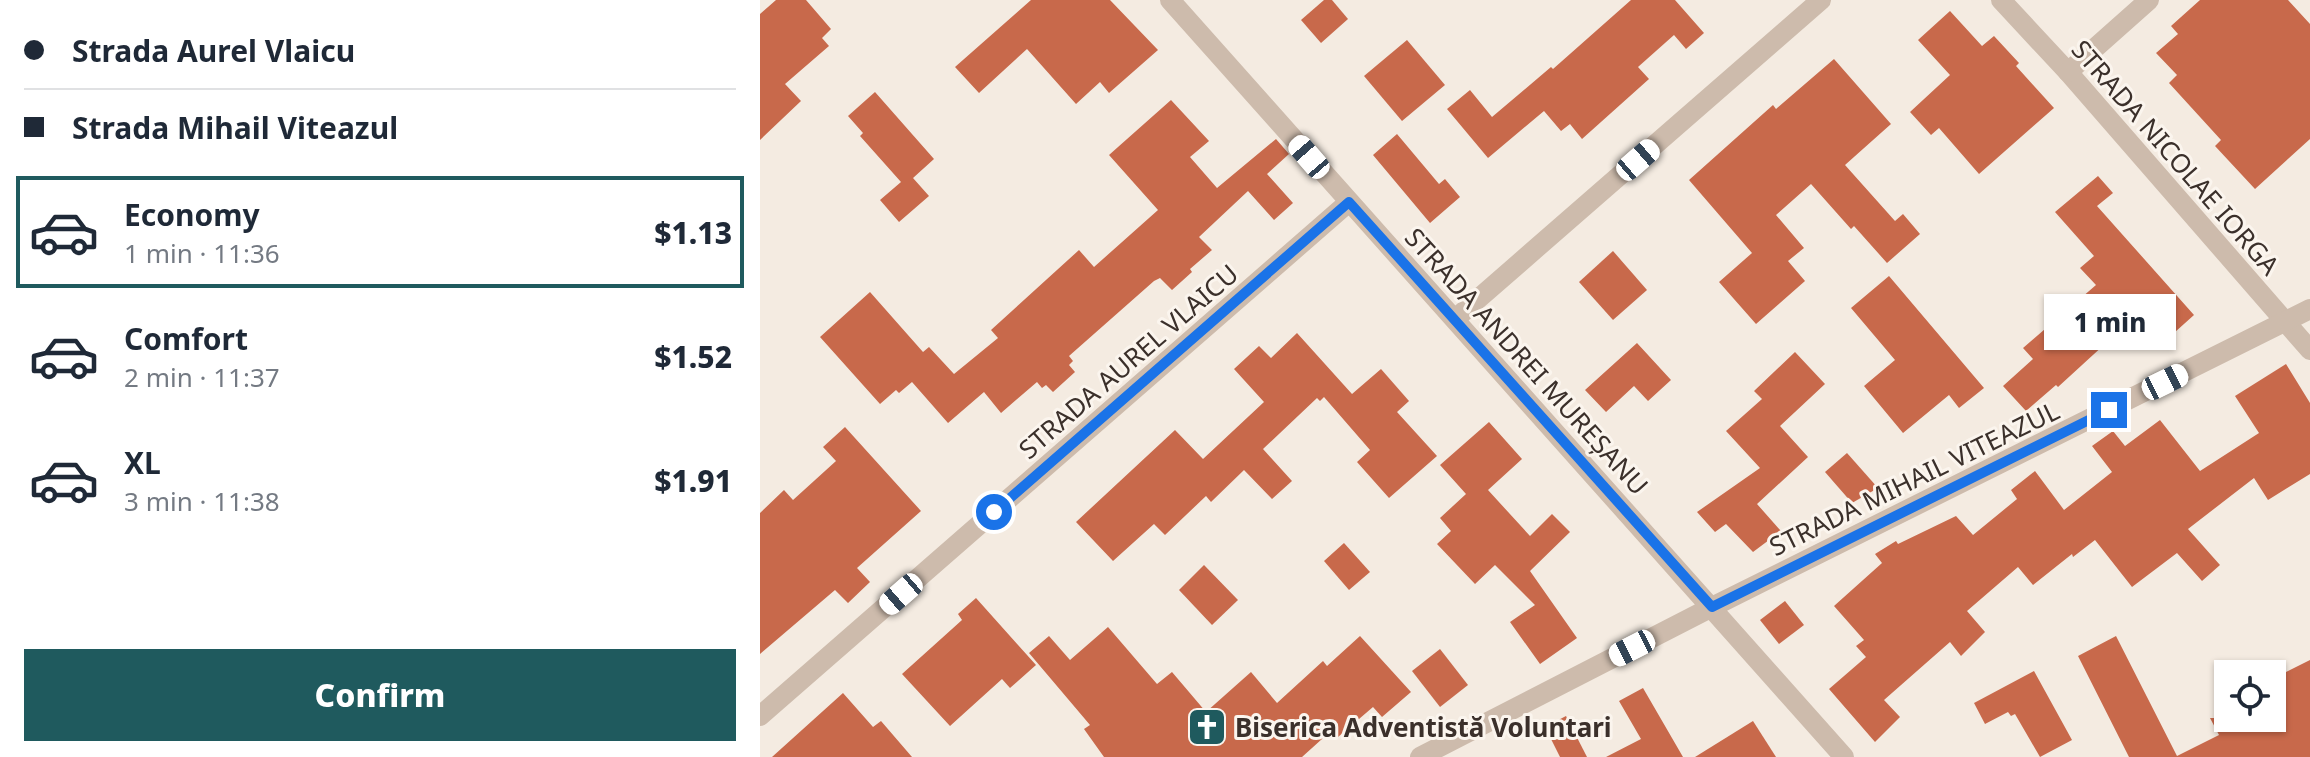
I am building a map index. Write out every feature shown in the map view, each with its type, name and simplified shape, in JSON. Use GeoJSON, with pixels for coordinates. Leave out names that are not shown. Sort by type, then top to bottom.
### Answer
{"type":"FeatureCollection","features":[{"type":"Feature","properties":{"kind":"street","name":"STRADA ANDREI MUREȘANU"},"geometry":{"type":"LineString","coordinates":[[1170,0],[1844,757]]}},
{"type":"Feature","properties":{"kind":"street"},"geometry":{"type":"LineString","coordinates":[[1455,319],[1821,0]]}},
{"type":"Feature","properties":{"kind":"street","name":"STRADA NICOLAE IORGA"},"geometry":{"type":"LineString","coordinates":[[2001,0],[2068,72],[2310,350]]}},
{"type":"Feature","properties":{"kind":"street"},"geometry":{"type":"LineString","coordinates":[[2068,72],[2149,0]]}},
{"type":"Feature","properties":{"kind":"street","name":"STRADA AUREL VLAICU"},"geometry":{"type":"LineString","coordinates":[[760,716],[1349,202]]}},
{"type":"Feature","properties":{"kind":"street","name":"STRADA MIHAIL VITEAZUL"},"geometry":{"type":"LineString","coordinates":[[1420,757],[1712,607],[2310,309]]}},
{"type":"Feature","properties":{"kind":"building"},"geometry":{"type":"Polygon","coordinates":[[[776,0],[806,0],[831,29],[822,38],[829,46],[785,84],[801,101],[760,140],[760,14],[776,0]]]}},
{"type":"Feature","properties":{"kind":"building"},"geometry":{"type":"Polygon","coordinates":[[[1031,0],[1110,0],[1158,50],[1109,93],[1100,82],[1076,104],[1027,49],[979,93],[955,67],[1031,0]]]}},
{"type":"Feature","properties":{"kind":"building"},"geometry":{"type":"Polygon","coordinates":[[[1324,0],[1332,0],[1348,19],[1321,43],[1301,20],[1324,0]]]}},
{"type":"Feature","properties":{"kind":"building"},"geometry":{"type":"Polygon","coordinates":[[[1631,0],[1675,0],[1704,33],[1686,49],[1674,35],[1638,67],[1649,79],[1582,139],[1570,124],[1561,131],[1544,111],[1488,158],[1447,109],[1470,90],[1492,117],[1551,67],[1553,69],[1631,0]]]}},
{"type":"Feature","properties":{"kind":"building"},"geometry":{"type":"Polygon","coordinates":[[[2200,0],[2288,0],[2310,24],[2310,139],[2255,189],[2215,146],[2221,140],[2169,83],[2177,75],[2156,53],[2178,34],[2171,26],[2200,0]]]}},
{"type":"Feature","properties":{"kind":"building"},"geometry":{"type":"Polygon","coordinates":[[[1950,11],[1982,46],[1994,36],[2054,108],[1979,174],[1939,128],[1931,135],[1910,112],[1950,75],[1918,40],[1950,11]]]}},
{"type":"Feature","properties":{"kind":"building"},"geometry":{"type":"Polygon","coordinates":[[[1407,40],[1445,85],[1402,121],[1364,76],[1407,40]]]}},
{"type":"Feature","properties":{"kind":"building"},"geometry":{"type":"Polygon","coordinates":[[[1834,59],[1891,124],[1845,165],[1895,221],[1903,214],[1920,234],[1887,263],[1811,184],[1776,215],[1804,248],[1788,261],[1805,281],[1756,324],[1719,282],[1752,253],[1689,180],[1773,105],[1776,109],[1834,59]]]}},
{"type":"Feature","properties":{"kind":"building"},"geometry":{"type":"Polygon","coordinates":[[[875,92],[934,159],[913,178],[929,196],[899,222],[880,200],[901,182],[860,136],[863,133],[848,116],[875,92]]]}},
{"type":"Feature","properties":{"kind":"building"},"geometry":{"type":"Polygon","coordinates":[[[1171,100],[1209,141],[1190,157],[1217,188],[1276,139],[1289,154],[1267,174],[1293,203],[1274,220],[1248,191],[1199,237],[1212,250],[1190,269],[1192,272],[1172,290],[1160,278],[1154,281],[1069,356],[1073,361],[1069,365],[1075,372],[1053,392],[1046,385],[1042,388],[1037,382],[1001,413],[984,392],[948,423],[912,382],[899,393],[896,390],[880,404],[820,337],[870,292],[923,352],[929,347],[954,374],[998,338],[991,330],[1079,250],[1094,267],[1158,210],[1109,155],[1171,100]]]}},
{"type":"Feature","properties":{"kind":"building"},"geometry":{"type":"Polygon","coordinates":[[[1397,134],[1439,184],[1445,179],[1460,197],[1430,223],[1373,155],[1397,134]]]}},
{"type":"Feature","properties":{"kind":"building"},"geometry":{"type":"Polygon","coordinates":[[[2098,176],[2113,193],[2097,206],[2194,315],[2155,350],[2129,322],[2058,387],[2056,385],[2026,411],[2003,386],[2033,359],[2023,348],[2096,285],[2080,268],[2094,256],[2055,212],[2098,176]]]}},
{"type":"Feature","properties":{"kind":"building"},"geometry":{"type":"Polygon","coordinates":[[[1613,251],[1647,290],[1613,320],[1579,282],[1613,251]]]}},
{"type":"Feature","properties":{"kind":"building"},"geometry":{"type":"Polygon","coordinates":[[[1889,276],[1984,388],[1959,408],[1949,395],[1903,433],[1864,386],[1895,360],[1851,308],[1889,276]]]}},
{"type":"Feature","properties":{"kind":"building"},"geometry":{"type":"Polygon","coordinates":[[[1297,333],[1352,394],[1381,369],[1409,401],[1397,412],[1437,456],[1389,498],[1357,462],[1370,450],[1324,397],[1320,401],[1317,398],[1263,449],[1292,481],[1272,499],[1244,470],[1211,502],[1206,496],[1165,535],[1154,524],[1113,561],[1076,522],[1175,430],[1203,459],[1264,402],[1234,369],[1259,346],[1271,358],[1297,333]]]}},
{"type":"Feature","properties":{"kind":"building"},"geometry":{"type":"Polygon","coordinates":[[[1637,343],[1671,380],[1648,401],[1634,386],[1606,412],[1585,390],[1637,343]]]}},
{"type":"Feature","properties":{"kind":"building"},"geometry":{"type":"Polygon","coordinates":[[[1795,352],[1825,384],[1780,426],[1808,457],[1757,504],[1781,531],[1753,552],[1726,524],[1715,532],[1697,512],[1760,468],[1726,431],[1762,399],[1754,391],[1795,352]]]}},
{"type":"Feature","properties":{"kind":"building"},"geometry":{"type":"Polygon","coordinates":[[[2286,364],[2310,403],[2310,474],[2268,500],[2254,478],[2188,529],[2220,565],[2202,581],[2177,553],[2132,587],[2095,540],[2033,585],[2018,567],[1967,611],[1985,632],[1961,656],[1950,642],[1884,700],[1900,717],[1875,742],[1829,689],[1866,657],[1856,646],[1864,640],[1834,606],[1882,563],[1875,554],[1896,541],[1898,544],[1956,516],[1973,535],[2017,499],[2011,490],[2035,471],[2064,510],[2112,472],[2092,446],[2113,431],[2125,446],[2160,420],[2200,471],[2259,433],[2235,396],[2286,364]]]}},
{"type":"Feature","properties":{"kind":"building"},"geometry":{"type":"Polygon","coordinates":[[[1489,422],[1522,459],[1488,490],[1530,536],[1552,514],[1570,532],[1530,571],[1577,638],[1540,664],[1510,622],[1535,605],[1495,565],[1475,584],[1437,544],[1451,531],[1440,518],[1466,494],[1440,465],[1489,422]]]}},
{"type":"Feature","properties":{"kind":"building"},"geometry":{"type":"Polygon","coordinates":[[[845,427],[921,511],[857,568],[870,582],[848,603],[835,590],[760,654],[760,513],[784,490],[793,500],[836,461],[823,447],[845,427]]]}},
{"type":"Feature","properties":{"kind":"building"},"geometry":{"type":"Polygon","coordinates":[[[1847,453],[1878,488],[1852,503],[1825,472],[1847,453]]]}},
{"type":"Feature","properties":{"kind":"building"},"geometry":{"type":"Polygon","coordinates":[[[1344,543],[1370,572],[1349,590],[1324,561],[1344,543]]]}},
{"type":"Feature","properties":{"kind":"building"},"geometry":{"type":"Polygon","coordinates":[[[1204,565],[1238,600],[1212,625],[1179,590],[1204,565]]]}},
{"type":"Feature","properties":{"kind":"building"},"geometry":{"type":"Polygon","coordinates":[[[976,598],[1036,665],[1010,688],[1002,679],[950,726],[902,674],[962,620],[958,614],[976,598]]]}},
{"type":"Feature","properties":{"kind":"building"},"geometry":{"type":"Polygon","coordinates":[[[1785,601],[1804,625],[1779,644],[1760,620],[1785,601]]]}},
{"type":"Feature","properties":{"kind":"building"},"geometry":{"type":"Polygon","coordinates":[[[1108,627],[1157,684],[1172,672],[1206,712],[1251,672],[1277,703],[1323,661],[1327,666],[1360,636],[1411,692],[1382,717],[1373,707],[1338,737],[1332,730],[1302,757],[1104,757],[1084,729],[1090,725],[1029,653],[1049,636],[1070,660],[1108,627]]]}},
{"type":"Feature","properties":{"kind":"building"},"geometry":{"type":"Polygon","coordinates":[[[2116,636],[2177,756],[2219,735],[2217,732],[2286,732],[2286,672],[2310,660],[2310,757],[2129,757],[2078,656],[2116,636]]]}},
{"type":"Feature","properties":{"kind":"building"},"geometry":{"type":"Polygon","coordinates":[[[1440,649],[1468,685],[1440,707],[1412,671],[1440,649]]]}},
{"type":"Feature","properties":{"kind":"building"},"geometry":{"type":"Polygon","coordinates":[[[2034,671],[2072,740],[2040,757],[2015,714],[2011,716],[2008,712],[1985,724],[1974,703],[2034,671]]]}},
{"type":"Feature","properties":{"kind":"building"},"geometry":{"type":"Polygon","coordinates":[[[1643,688],[1683,757],[1606,757],[1641,739],[1619,701],[1643,688]]]}},
{"type":"Feature","properties":{"kind":"building"},"geometry":{"type":"Polygon","coordinates":[[[843,693],[873,727],[881,721],[912,757],[772,757],[843,693]]]}},
{"type":"Feature","properties":{"kind":"building"},"geometry":{"type":"Polygon","coordinates":[[[1566,716],[1587,757],[1560,757],[1545,727],[1566,716]]]}},
{"type":"Feature","properties":{"kind":"building"},"geometry":{"type":"Polygon","coordinates":[[[1753,721],[1776,757],[1695,757],[1753,721]]]}},
{"type":"Feature","properties":{"kind":"place","name":"Biserica Adventistă Voluntari"},"geometry":{"type":"Point","coordinates":[1207,727]}},
{"type":"Feature","properties":{"kind":"route"},"geometry":{"type":"LineString","coordinates":[[994,512],[1349,202],[1712,607],[2109,410]]}}]}
